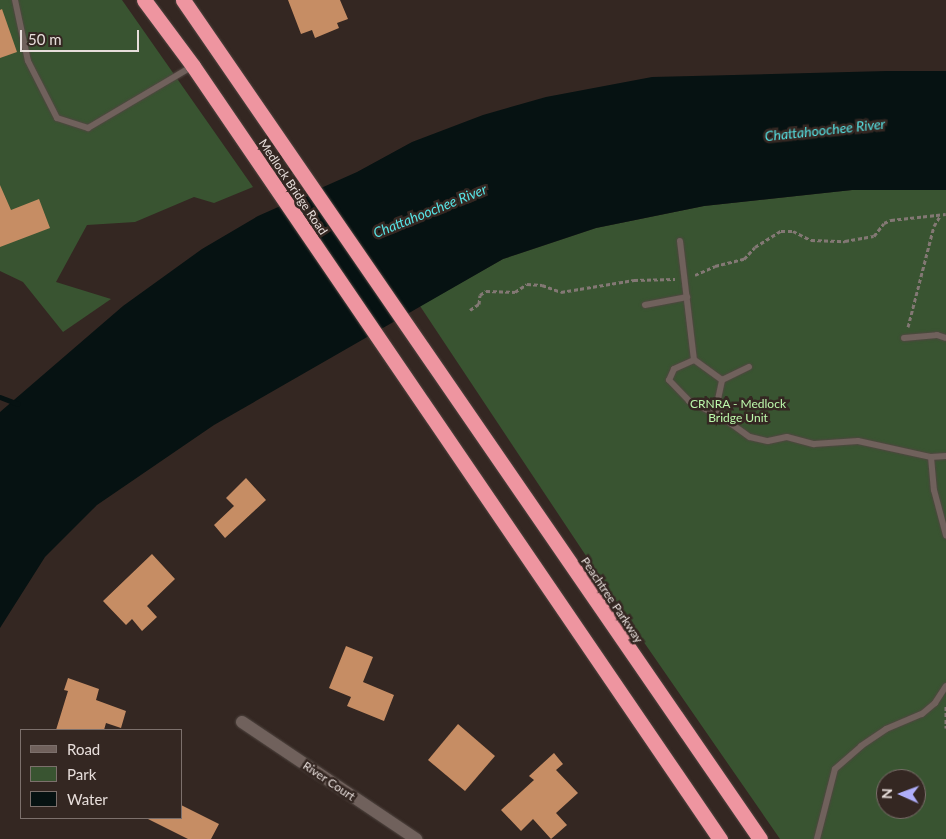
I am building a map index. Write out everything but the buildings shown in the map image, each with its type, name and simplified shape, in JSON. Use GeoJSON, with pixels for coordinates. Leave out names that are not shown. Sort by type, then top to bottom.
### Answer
{"type":"FeatureCollection","features":[{"type":"Feature","properties":{"kind":"highway","name":"Medlock Bridge Road"},"geometry":{"type":"LineString","coordinates":[[144,0],[193,66],[720,839]]}},
{"type":"Feature","properties":{"kind":"highway","name":"Medlock Bridge Road"},"geometry":{"type":"LineString","coordinates":[[183,0],[279,136],[442,376]]}},
{"type":"Feature","properties":{"kind":"highway","name":"Peachtree Parkway"},"geometry":{"type":"LineString","coordinates":[[442,376],[760,839]]}},
{"type":"Feature","properties":{"kind":"street","name":"River Court"},"geometry":{"type":"LineString","coordinates":[[242,722],[416,839]]}},
{"type":"Feature","properties":{"kind":"lane"},"geometry":{"type":"LineString","coordinates":[[15,0],[28,61],[57,118],[88,128],[193,66]]}},
{"type":"Feature","properties":{"kind":"lane"},"geometry":{"type":"LineString","coordinates":[[680,241],[694,360],[722,380]]}},
{"type":"Feature","properties":{"kind":"lane"},"geometry":{"type":"LineString","coordinates":[[645,305],[687,298]]}},
{"type":"Feature","properties":{"kind":"lane"},"geometry":{"type":"LineString","coordinates":[[904,338],[937,335],[946,338]]}},
{"type":"Feature","properties":{"kind":"lane"},"geometry":{"type":"LineString","coordinates":[[694,360],[674,368],[669,380],[689,400],[722,418],[750,437],[768,441],[787,437],[814,444],[858,441],[931,457],[946,456]]}},
{"type":"Feature","properties":{"kind":"lane"},"geometry":{"type":"LineString","coordinates":[[722,380],[748,367]]}},
{"type":"Feature","properties":{"kind":"lane"},"geometry":{"type":"LineString","coordinates":[[722,380],[717,404],[722,418]]}},
{"type":"Feature","properties":{"kind":"lane"},"geometry":{"type":"LineString","coordinates":[[931,457],[934,490],[946,535]]}},
{"type":"Feature","properties":{"kind":"lane"},"geometry":{"type":"LineString","coordinates":[[817,839],[835,769],[886,729],[922,714],[935,703],[946,686]]}},
{"type":"Feature","properties":{"kind":"path"},"geometry":{"type":"LineString","coordinates":[[470,310],[479,304],[480,295],[486,291],[515,292],[527,284],[542,285],[561,292],[634,280],[685,279],[715,266],[744,259],[755,247],[781,231],[794,231],[811,240],[845,242],[874,236],[884,223],[891,220],[925,214],[940,216],[946,214]]}},
{"type":"Feature","properties":{"kind":"path"},"geometry":{"type":"LineString","coordinates":[[904,338],[934,226],[940,216]]}},
{"type":"Feature","properties":{"kind":"path"},"geometry":{"type":"LineString","coordinates":[[946,704],[946,728]]}},
{"type":"Feature","properties":{"kind":"green space"},"geometry":{"type":"Polygon","coordinates":[[[0,0],[122,0],[253,187],[214,203],[194,197],[135,222],[87,225],[56,282],[111,299],[63,332],[23,282],[0,271],[0,0]]]}},
{"type":"Feature","properties":{"kind":"green space","name":"CRNRA - Medlock Bridge Unit"},"geometry":{"type":"Polygon","coordinates":[[[852,190],[946,190],[946,839],[780,839],[632,625],[420,306],[503,259],[596,228],[704,206],[852,190]]]}},
{"type":"Feature","properties":{"kind":"water","name":"Chattahoochee River"},"geometry":{"type":"Polygon","coordinates":[[[946,71],[946,190],[852,190],[704,206],[596,228],[503,259],[214,425],[97,505],[45,557],[0,628],[0,412],[123,306],[202,249],[258,216],[357,172],[412,142],[483,115],[546,97],[652,77],[946,71]]]}},
{"type":"Feature","properties":{"kind":"waterway"},"geometry":{"type":"LineString","coordinates":[[0,397],[18,404]]}}]}
